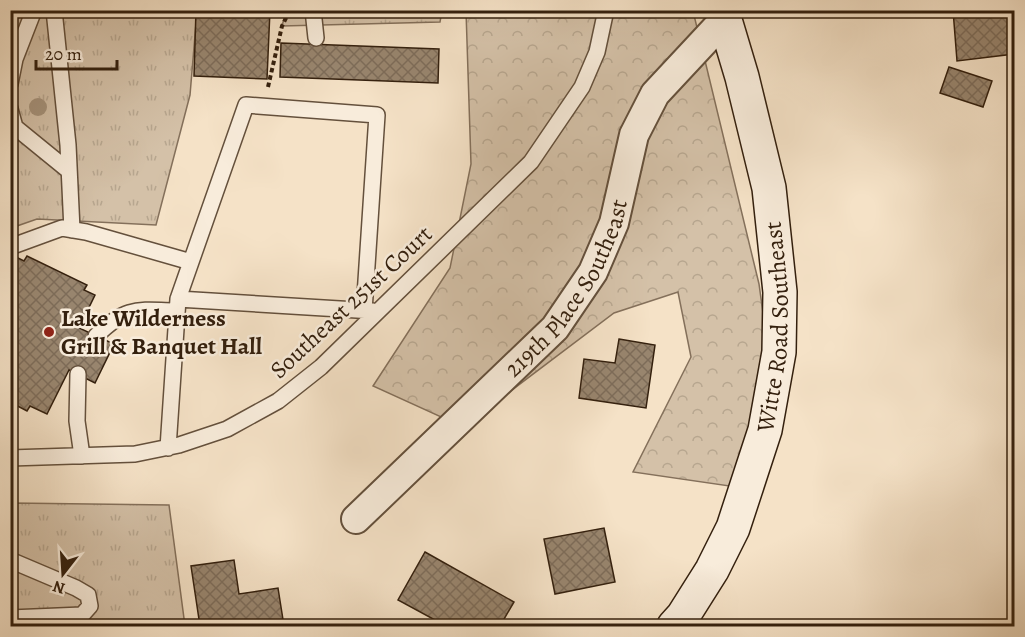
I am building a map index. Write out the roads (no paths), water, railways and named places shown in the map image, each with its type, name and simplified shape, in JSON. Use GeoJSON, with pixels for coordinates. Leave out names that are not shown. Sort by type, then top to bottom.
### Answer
{"type":"FeatureCollection","features":[{"type":"Feature","properties":{"kind":"street","name":"219th Place Southeast"},"geometry":{"type":"LineString","coordinates":[[356,519],[555,328],[593,272],[614,223],[634,135],[655,94],[723,15]]}},
{"type":"Feature","properties":{"kind":"street","name":"Witte Road Southeast"},"geometry":{"type":"LineString","coordinates":[[674,627],[712,570],[733,528],[765,430],[779,352],[780,292],[769,188],[742,77],[723,15]]}},
{"type":"Feature","properties":{"kind":"lane"},"geometry":{"type":"LineString","coordinates":[[10,84],[15,59],[34,10]]}},
{"type":"Feature","properties":{"kind":"lane"},"geometry":{"type":"LineString","coordinates":[[54,10],[69,171],[72,230]]}},
{"type":"Feature","properties":{"kind":"lane"},"geometry":{"type":"LineString","coordinates":[[314,10],[316,38]]}},
{"type":"Feature","properties":{"kind":"lane","name":"Southeast 251st Court"},"geometry":{"type":"LineString","coordinates":[[10,458],[135,454],[168,448],[227,429],[278,400],[321,367],[371,311],[531,162],[582,87],[597,52],[606,10]]}},
{"type":"Feature","properties":{"kind":"lane"},"geometry":{"type":"LineString","coordinates":[[96,336],[116,319],[135,310],[178,305],[371,311],[377,115],[246,105],[178,305],[168,448]]}},
{"type":"Feature","properties":{"kind":"lane"},"geometry":{"type":"LineString","coordinates":[[10,109],[15,127],[69,171]]}},
{"type":"Feature","properties":{"kind":"lane"},"geometry":{"type":"LineString","coordinates":[[10,247],[62,228],[86,232],[191,262]]}},
{"type":"Feature","properties":{"kind":"lane"},"geometry":{"type":"LineString","coordinates":[[78,374],[76,421],[82,456]]}},
{"type":"Feature","properties":{"kind":"lane"},"geometry":{"type":"LineString","coordinates":[[10,560],[76,588],[88,595],[90,606],[81,615],[10,618]]}},
{"type":"Feature","properties":{"kind":"place","name":"Lake Wilderness Grill & Banquet Hall"},"geometry":{"type":"Point","coordinates":[49,332]}}]}
